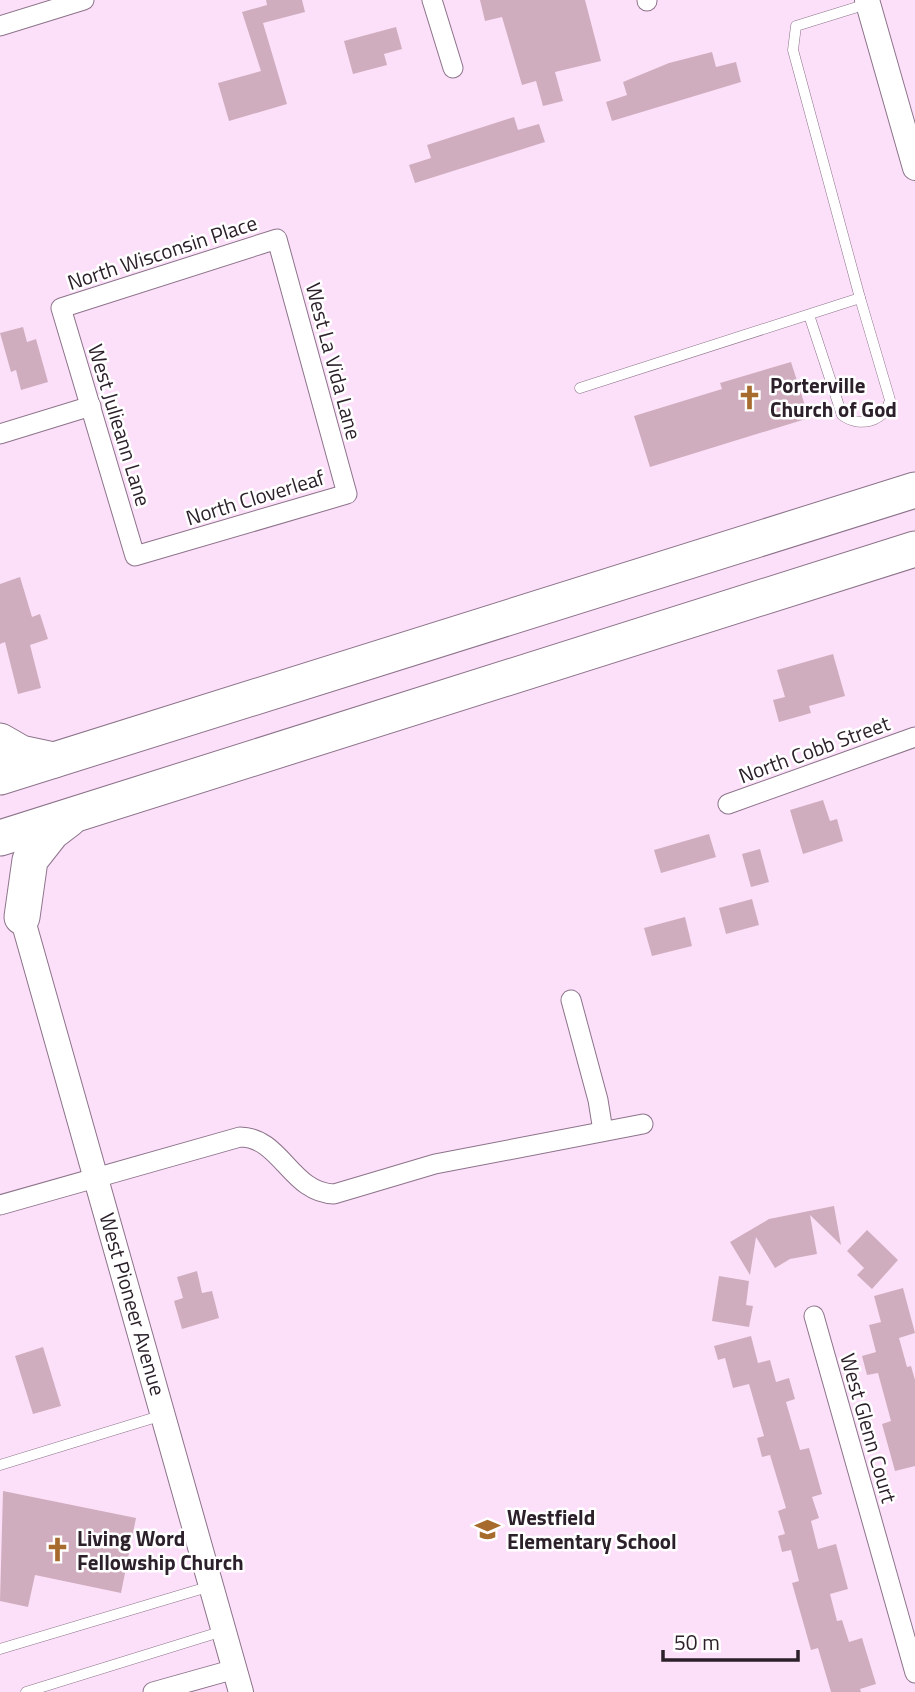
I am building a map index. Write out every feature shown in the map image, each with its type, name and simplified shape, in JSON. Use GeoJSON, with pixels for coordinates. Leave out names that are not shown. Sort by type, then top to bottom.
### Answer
{"type":"FeatureCollection","features":[{"type":"Feature","properties":{"kind":"highway"},"geometry":{"type":"LineString","coordinates":[[0,777],[915,490]]}},
{"type":"Feature","properties":{"kind":"highway"},"geometry":{"type":"LineString","coordinates":[[0,838],[915,549]]}},
{"type":"Feature","properties":{"kind":"highway"},"geometry":{"type":"LineString","coordinates":[[0,741],[21,753],[54,760]]}},
{"type":"Feature","properties":{"kind":"highway"},"geometry":{"type":"LineString","coordinates":[[22,917],[30,860],[52,832],[76,814]]}},
{"type":"Feature","properties":{"kind":"highway"},"geometry":{"type":"LineString","coordinates":[[0,885],[22,917]]}},
{"type":"Feature","properties":{"kind":"street"},"geometry":{"type":"LineString","coordinates":[[0,26],[57,4],[84,0]]}},
{"type":"Feature","properties":{"kind":"street"},"geometry":{"type":"LineString","coordinates":[[432,0],[453,68]]}},
{"type":"Feature","properties":{"kind":"street"},"geometry":{"type":"LineString","coordinates":[[873,1],[915,168]]}},
{"type":"Feature","properties":{"kind":"street","name":"North Wisconsin Place"},"geometry":{"type":"LineString","coordinates":[[61,308],[277,239]]}},
{"type":"Feature","properties":{"kind":"street","name":"West La Vida Lane"},"geometry":{"type":"LineString","coordinates":[[277,239],[346,494]]}},
{"type":"Feature","properties":{"kind":"street","name":"West Julieann Lane"},"geometry":{"type":"LineString","coordinates":[[61,308],[135,556]]}},
{"type":"Feature","properties":{"kind":"street"},"geometry":{"type":"LineString","coordinates":[[0,434],[91,406]]}},
{"type":"Feature","properties":{"kind":"street","name":"North Cloverleaf"},"geometry":{"type":"LineString","coordinates":[[135,556],[346,494]]}},
{"type":"Feature","properties":{"kind":"street","name":"North Cobb Street"},"geometry":{"type":"LineString","coordinates":[[728,804],[915,737]]}},
{"type":"Feature","properties":{"kind":"street","name":"West Pioneer Avenue"},"geometry":{"type":"LineString","coordinates":[[22,917],[238,1681]]}},
{"type":"Feature","properties":{"kind":"street"},"geometry":{"type":"LineString","coordinates":[[571,1000],[598,1100],[603,1131]]}},
{"type":"Feature","properties":{"kind":"street"},"geometry":{"type":"LineString","coordinates":[[0,1205],[97,1175],[240,1137],[252,1137],[265,1143],[306,1186],[319,1193],[334,1194],[435,1164],[643,1124]]}},
{"type":"Feature","properties":{"kind":"street","name":"West Glenn Court"},"geometry":{"type":"LineString","coordinates":[[814,1317],[915,1673]]}},
{"type":"Feature","properties":{"kind":"street"},"geometry":{"type":"LineString","coordinates":[[153,1692],[238,1681]]}},
{"type":"Feature","properties":{"kind":"lane"},"geometry":{"type":"LineString","coordinates":[[809,315],[842,415],[859,422],[876,419],[884,413],[890,400],[793,50],[796,26],[873,1]]}},
{"type":"Feature","properties":{"kind":"lane"},"geometry":{"type":"LineString","coordinates":[[580,388],[860,298]]}},
{"type":"Feature","properties":{"kind":"lane"},"geometry":{"type":"LineString","coordinates":[[0,1465],[164,1415]]}},
{"type":"Feature","properties":{"kind":"lane"},"geometry":{"type":"LineString","coordinates":[[0,1649],[211,1585]]}},
{"type":"Feature","properties":{"kind":"lane"},"geometry":{"type":"LineString","coordinates":[[26,1692],[224,1631]]}},
{"type":"Feature","properties":{"kind":"building"},"geometry":{"type":"Polygon","coordinates":[[[266,0],[302,0],[305,12],[263,23],[287,104],[229,121],[218,83],[261,71],[242,12],[267,5],[266,0]]]}},
{"type":"Feature","properties":{"kind":"building"},"geometry":{"type":"Polygon","coordinates":[[[480,0],[585,0],[601,61],[555,72],[563,101],[543,106],[536,81],[522,85],[502,17],[485,21],[480,0]]]}},
{"type":"Feature","properties":{"kind":"building"},"geometry":{"type":"Polygon","coordinates":[[[396,27],[402,49],[384,54],[387,65],[353,74],[344,41],[396,27]]]}},
{"type":"Feature","properties":{"kind":"building"},"geometry":{"type":"Polygon","coordinates":[[[712,52],[716,67],[736,62],[741,82],[612,121],[606,102],[627,95],[623,82],[669,63],[712,52]]]}},
{"type":"Feature","properties":{"kind":"building"},"geometry":{"type":"Polygon","coordinates":[[[514,117],[518,130],[539,124],[545,142],[415,183],[409,165],[431,158],[427,145],[514,117]]]}},
{"type":"Feature","properties":{"kind":"building"},"geometry":{"type":"Polygon","coordinates":[[[23,327],[27,342],[36,339],[48,382],[21,390],[16,370],[11,372],[0,333],[23,327]]]}},
{"type":"Feature","properties":{"kind":"building"},"geometry":{"type":"Polygon","coordinates":[[[791,362],[809,418],[650,467],[634,416],[722,389],[720,383],[791,362]]]}},
{"type":"Feature","properties":{"kind":"building"},"geometry":{"type":"Polygon","coordinates":[[[20,577],[32,617],[40,614],[48,639],[30,645],[41,688],[18,694],[5,642],[0,644],[0,584],[20,577]]]}},
{"type":"Feature","properties":{"kind":"building"},"geometry":{"type":"Polygon","coordinates":[[[833,654],[845,696],[809,706],[811,713],[779,722],[773,700],[785,697],[777,670],[833,654]]]}},
{"type":"Feature","properties":{"kind":"building"},"geometry":{"type":"Polygon","coordinates":[[[823,800],[830,821],[837,819],[843,841],[803,854],[790,810],[823,800]]]}},
{"type":"Feature","properties":{"kind":"building"},"geometry":{"type":"Polygon","coordinates":[[[709,834],[716,857],[661,873],[654,850],[709,834]]]}},
{"type":"Feature","properties":{"kind":"building"},"geometry":{"type":"Polygon","coordinates":[[[760,849],[769,882],[751,887],[742,854],[760,849]]]}},
{"type":"Feature","properties":{"kind":"building"},"geometry":{"type":"Polygon","coordinates":[[[752,899],[759,925],[726,934],[719,908],[752,899]]]}},
{"type":"Feature","properties":{"kind":"building"},"geometry":{"type":"Polygon","coordinates":[[[685,917],[692,946],[652,956],[644,928],[685,917]]]}},
{"type":"Feature","properties":{"kind":"building"},"geometry":{"type":"Polygon","coordinates":[[[834,1206],[841,1245],[810,1215],[817,1254],[790,1259],[775,1268],[756,1237],[750,1275],[730,1242],[769,1219],[834,1206]]]}},
{"type":"Feature","properties":{"kind":"building"},"geometry":{"type":"Polygon","coordinates":[[[867,1230],[898,1260],[872,1289],[857,1275],[864,1268],[847,1251],[867,1230]]]}},
{"type":"Feature","properties":{"kind":"building"},"geometry":{"type":"Polygon","coordinates":[[[197,1271],[202,1293],[212,1291],[219,1318],[182,1329],[174,1301],[183,1298],[177,1277],[197,1271]]]}},
{"type":"Feature","properties":{"kind":"building"},"geometry":{"type":"Polygon","coordinates":[[[719,1276],[749,1281],[746,1305],[753,1306],[749,1327],[712,1321],[719,1276]]]}},
{"type":"Feature","properties":{"kind":"building"},"geometry":{"type":"Polygon","coordinates":[[[903,1288],[915,1333],[899,1338],[907,1367],[911,1366],[915,1380],[915,1466],[895,1471],[882,1424],[891,1421],[878,1373],[867,1375],[862,1356],[876,1352],[869,1325],[881,1322],[874,1296],[903,1288]]]}},
{"type":"Feature","properties":{"kind":"building"},"geometry":{"type":"Polygon","coordinates":[[[751,1336],[758,1363],[770,1360],[776,1382],[789,1378],[795,1399],[786,1402],[800,1450],[809,1448],[822,1494],[812,1497],[819,1518],[811,1521],[818,1549],[836,1544],[848,1589],[830,1594],[837,1621],[842,1620],[849,1642],[862,1638],[876,1684],[860,1689],[861,1692],[831,1692],[818,1648],[811,1650],[792,1583],[799,1581],[791,1550],[782,1552],[778,1536],[785,1534],[778,1511],[786,1508],[770,1455],[762,1457],[757,1438],[764,1436],[749,1384],[733,1388],[725,1358],[718,1360],[714,1346],[751,1336]]]}},
{"type":"Feature","properties":{"kind":"building"},"geometry":{"type":"Polygon","coordinates":[[[43,1347],[61,1406],[33,1414],[15,1356],[43,1347]]]}},
{"type":"Feature","properties":{"kind":"building"},"geometry":{"type":"Polygon","coordinates":[[[3,1491],[136,1518],[121,1593],[35,1575],[28,1607],[0,1601],[3,1491]]]}},
{"type":"Feature","properties":{"kind":"place","name":"Porterville Church of God"},"geometry":{"type":"Point","coordinates":[750,397]}},
{"type":"Feature","properties":{"kind":"place","name":"Westfield Elementary School"},"geometry":{"type":"Point","coordinates":[487,1529]}},
{"type":"Feature","properties":{"kind":"place","name":"Living Word Fellowship Church"},"geometry":{"type":"Point","coordinates":[57,1550]}}]}
